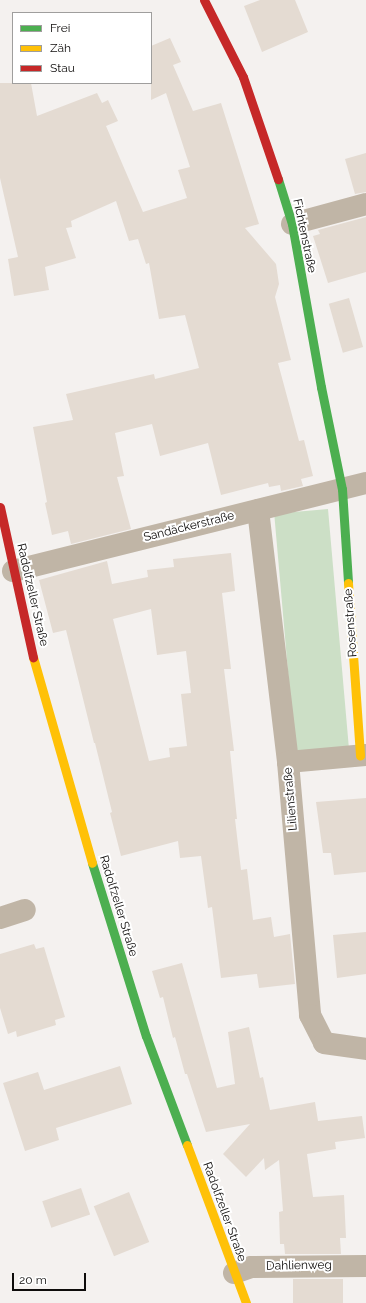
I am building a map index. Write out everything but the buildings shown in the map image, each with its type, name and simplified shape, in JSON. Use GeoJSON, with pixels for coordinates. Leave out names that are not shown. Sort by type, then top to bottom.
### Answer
{"type":"FeatureCollection","features":[{"type":"Feature","properties":{"kind":"street","name":"Fichtenstraße"},"geometry":{"type":"LineString","coordinates":[[204,0],[243,77],[268,146],[292,224],[321,387],[342,489]]}},
{"type":"Feature","properties":{"kind":"street"},"geometry":{"type":"LineString","coordinates":[[292,224],[366,204]]}},
{"type":"Feature","properties":{"kind":"street","name":"Sandäckerstraße"},"geometry":{"type":"LineString","coordinates":[[13,571],[366,483]]}},
{"type":"Feature","properties":{"kind":"street","name":"Rosenstraße"},"geometry":{"type":"LineString","coordinates":[[288,762],[363,756],[342,489]]}},
{"type":"Feature","properties":{"kind":"street","name":"Radolfzeller Straße"},"geometry":{"type":"LineString","coordinates":[[0,507],[13,571],[38,676],[127,977],[146,1036],[246,1303]]}},
{"type":"Feature","properties":{"kind":"street","name":"Lilienstraße"},"geometry":{"type":"LineString","coordinates":[[258,510],[288,762],[310,1015],[324,1043],[366,1049]]}},
{"type":"Feature","properties":{"kind":"street"},"geometry":{"type":"LineString","coordinates":[[0,918],[25,910]]}},
{"type":"Feature","properties":{"kind":"street","name":"Dahlienweg"},"geometry":{"type":"LineString","coordinates":[[234,1273],[251,1267],[366,1266]]}},
{"type":"Feature","properties":{"kind":"green space"},"geometry":{"type":"Polygon","coordinates":[[[328,509],[349,748],[295,753],[274,514],[328,509]]]}},
{"type":"Feature","properties":{"kind":"traffic: fast"},"geometry":{"type":"LineString","coordinates":[[278,179],[292,224],[321,387],[342,489],[348,583]]}},
{"type":"Feature","properties":{"kind":"traffic: fast"},"geometry":{"type":"LineString","coordinates":[[92,863],[146,1036],[187,1145]]}},
{"type":"Feature","properties":{"kind":"traffic: slow"},"geometry":{"type":"LineString","coordinates":[[348,583],[360,756]]}},
{"type":"Feature","properties":{"kind":"traffic: slow"},"geometry":{"type":"LineString","coordinates":[[33,657],[92,863]]}},
{"type":"Feature","properties":{"kind":"traffic: slow"},"geometry":{"type":"LineString","coordinates":[[187,1145],[246,1303]]}},
{"type":"Feature","properties":{"kind":"traffic: jam"},"geometry":{"type":"LineString","coordinates":[[204,0],[243,77],[278,179]]}},
{"type":"Feature","properties":{"kind":"traffic: jam"},"geometry":{"type":"LineString","coordinates":[[0,507],[33,657]]}}]}
